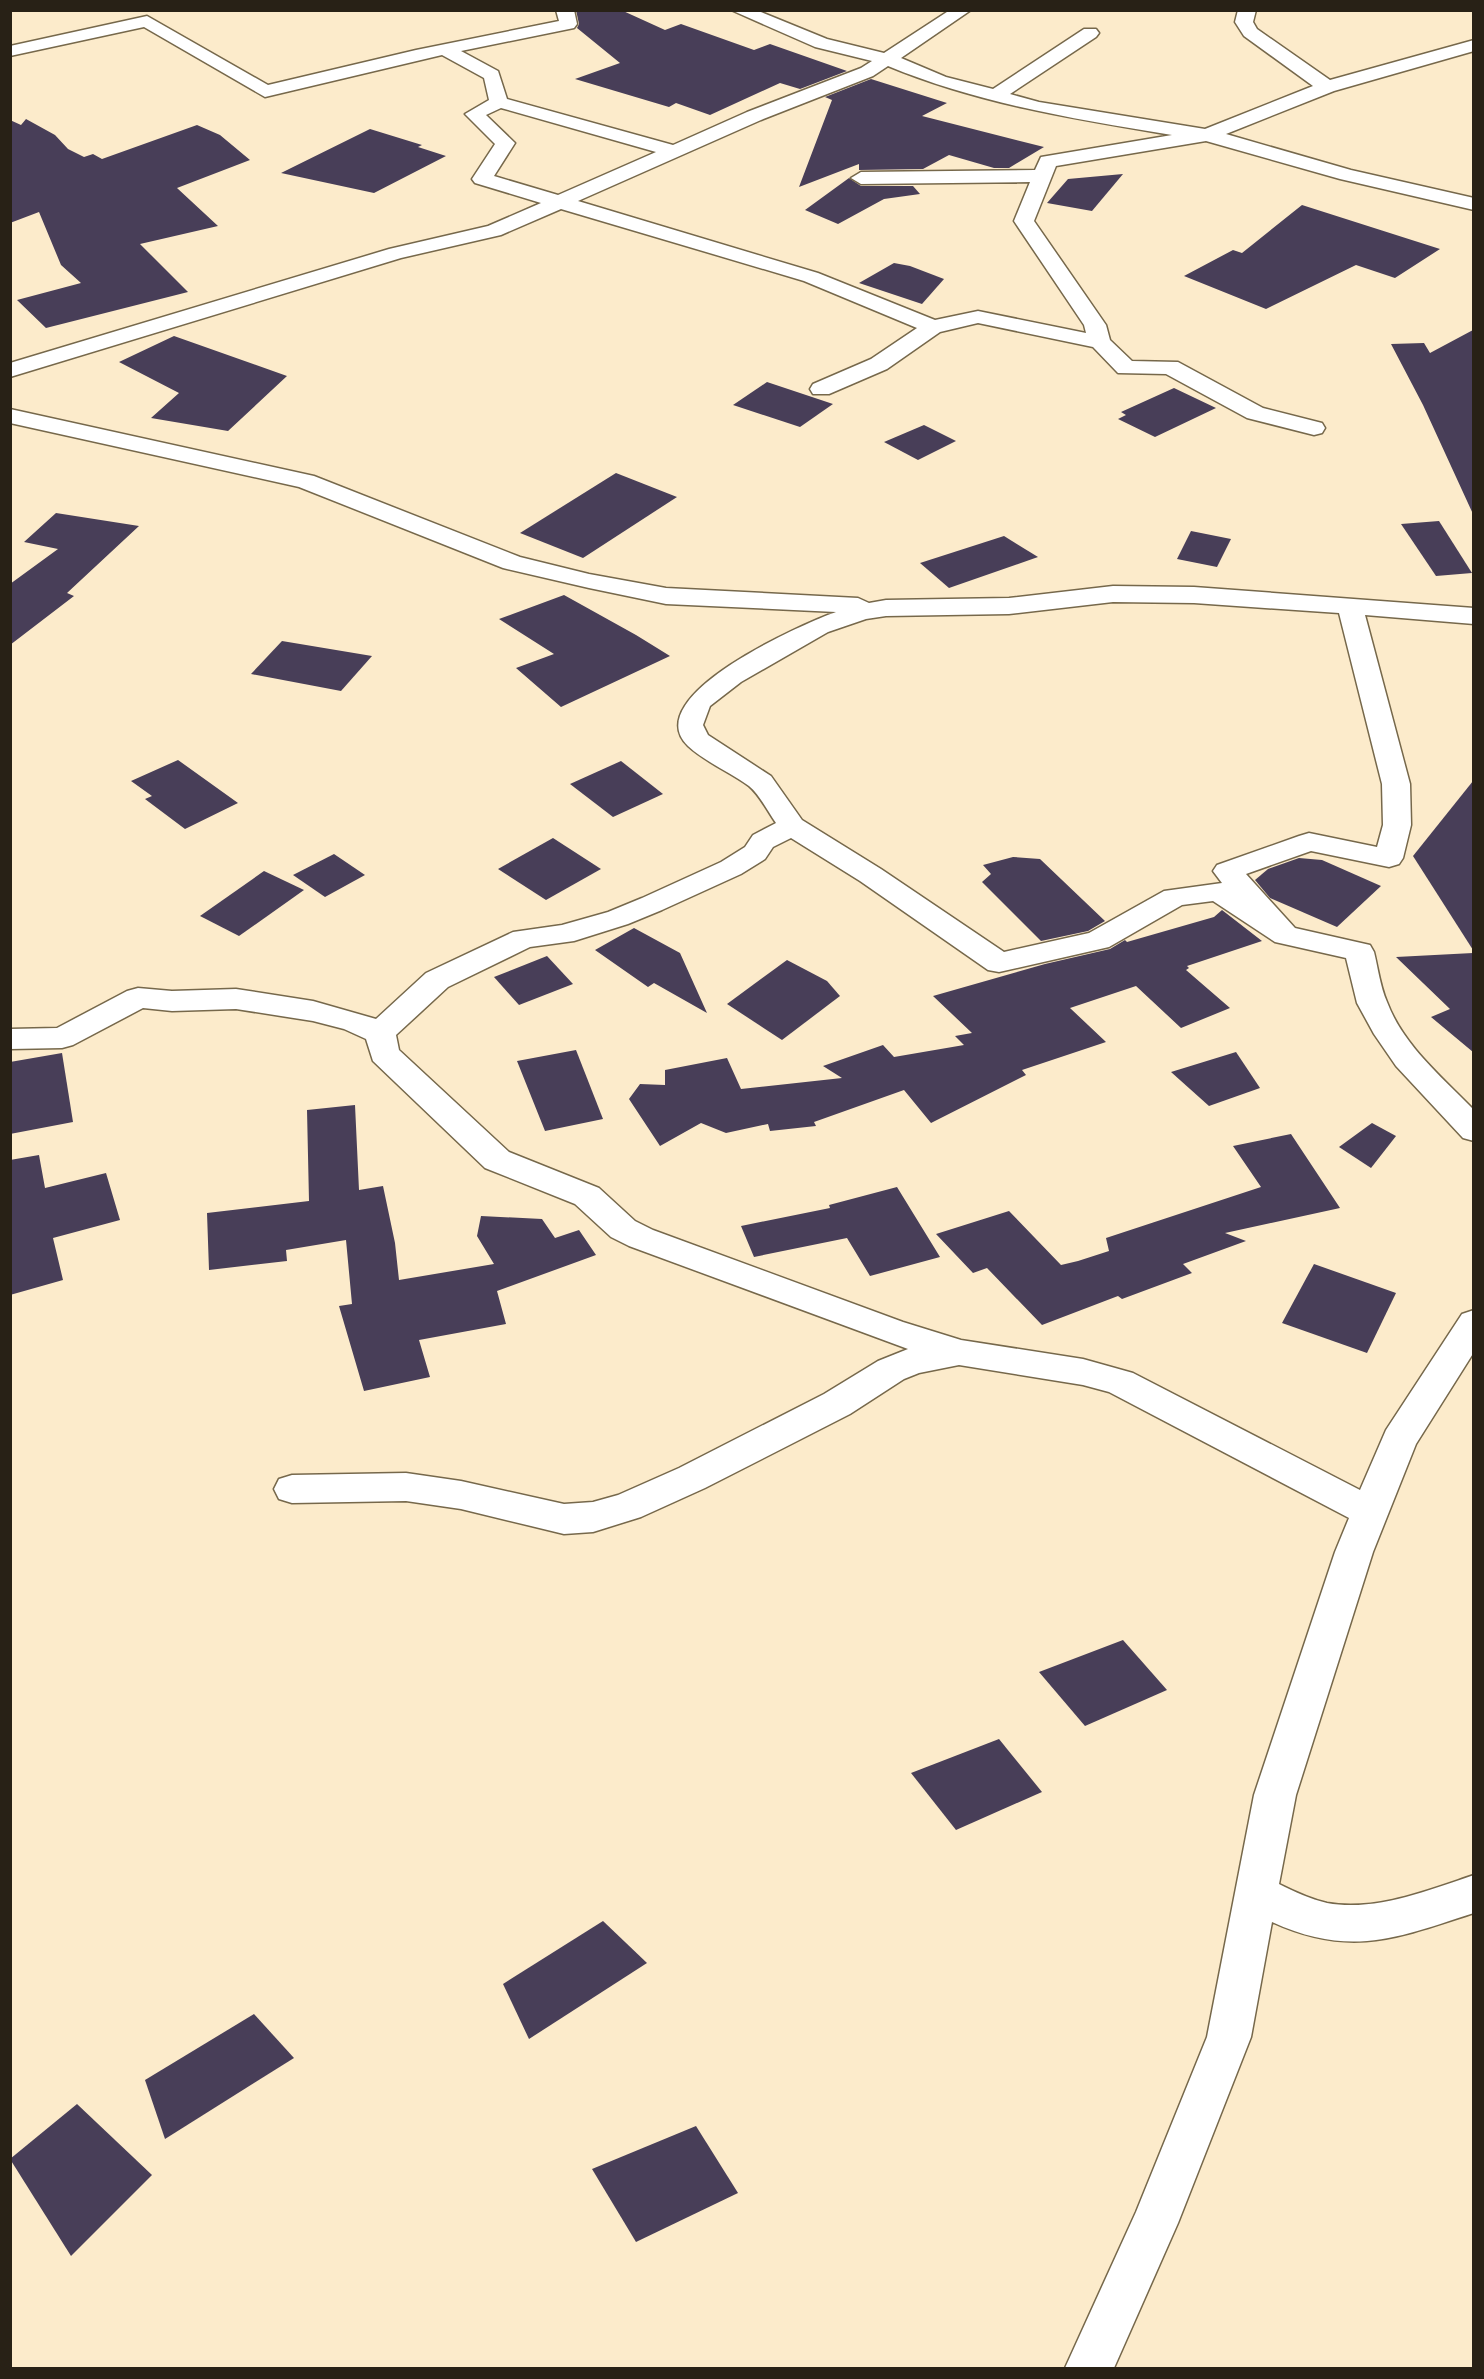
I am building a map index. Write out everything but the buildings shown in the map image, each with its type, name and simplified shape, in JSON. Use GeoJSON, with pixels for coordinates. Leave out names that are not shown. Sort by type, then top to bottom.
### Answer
{"type":"FeatureCollection","features":[{"type":"Feature","properties":{"kind":"street"},"geometry":{"type":"LineString","coordinates":[[10,51],[147,21],[265,91],[444,49],[568,24],[565,10]]}},
{"type":"Feature","properties":{"kind":"street"},"geometry":{"type":"LineString","coordinates":[[739,10],[821,43],[887,59],[940,81],[995,96],[1049,109],[1208,135],[1347,175],[1473,204]]}},
{"type":"Feature","properties":{"kind":"street"},"geometry":{"type":"LineString","coordinates":[[10,370],[396,253],[494,231],[560,204],[754,116],[867,72],[963,10]]}},
{"type":"Feature","properties":{"kind":"street"},"geometry":{"type":"LineString","coordinates":[[1247,10],[1244,22],[1250,32],[1327,87]]}},
{"type":"Feature","properties":{"kind":"street"},"geometry":{"type":"LineString","coordinates":[[995,96],[1090,33]]}},
{"type":"Feature","properties":{"kind":"street"},"geometry":{"type":"LineString","coordinates":[[1314,428],[1255,413],[1170,367],[1126,368],[1100,342],[1095,325],[1024,221],[1042,176],[1048,162],[1208,135],[1327,87],[1473,45]]}},
{"type":"Feature","properties":{"kind":"street"},"geometry":{"type":"LineString","coordinates":[[444,49],[492,75],[499,102]]}},
{"type":"Feature","properties":{"kind":"street"},"geometry":{"type":"LineString","coordinates":[[505,143],[474,114],[499,102],[674,151]]}},
{"type":"Feature","properties":{"kind":"street"},"geometry":{"type":"LineString","coordinates":[[542,114],[505,143],[482,178],[560,204],[811,277],[933,327]]}},
{"type":"Feature","properties":{"kind":"street"},"geometry":{"type":"LineString","coordinates":[[861,178],[1042,176]]}},
{"type":"Feature","properties":{"kind":"street"},"geometry":{"type":"LineString","coordinates":[[821,389],[879,364],[933,327],[978,317],[1100,342]]}},
{"type":"Feature","properties":{"kind":"street"},"geometry":{"type":"LineString","coordinates":[[10,416],[306,481],[512,563],[666,596],[906,607],[1009,606],[1113,594],[1194,595],[1473,616]]}},
{"type":"Feature","properties":{"kind":"street"},"geometry":{"type":"LineString","coordinates":[[1285,935],[1241,890],[1227,871],[1309,842],[1389,858],[1397,825],[1396,784],[1350,606]]}},
{"type":"Feature","properties":{"kind":"street"},"geometry":{"type":"LineString","coordinates":[[906,607],[861,612],[819,627],[732,676],[700,701],[692,714],[690,725],[697,740],[761,782],[792,826],[862,868],[915,908],[999,963],[1099,940],[1174,897],[1218,891],[1285,935],[1359,952],[1374,1008],[1387,1030],[1427,1083],[1473,1130]]}},
{"type":"Feature","properties":{"kind":"street"},"geometry":{"type":"LineString","coordinates":[[380,1033],[437,980],[523,939],[564,934],[618,918],[731,868],[755,853],[763,841],[792,826]]}},
{"type":"Feature","properties":{"kind":"street"},"geometry":{"type":"LineString","coordinates":[[10,1039],[62,1038],[138,998],[172,1001],[236,999],[313,1011],[355,1022],[380,1033]]}},
{"type":"Feature","properties":{"kind":"street"},"geometry":{"type":"LineString","coordinates":[[380,1033],[384,1054],[497,1160],[587,1196],[622,1229],[891,1331],[961,1353],[1083,1372],[1120,1382],[1370,1512]]}},
{"type":"Feature","properties":{"kind":"street"},"geometry":{"type":"LineString","coordinates":[[1089,2368],[1155,2223],[1229,2037],[1275,1796],[1332,1616],[1370,1512],[1399,1440],[1473,1323]]}},
{"type":"Feature","properties":{"kind":"street"},"geometry":{"type":"LineString","coordinates":[[292,1489],[405,1487],[461,1495],[564,1519],[593,1517],[628,1507],[692,1478],[837,1404],[891,1371],[913,1361],[961,1353]]}},
{"type":"Feature","properties":{"kind":"street"},"geometry":{"type":"LineString","coordinates":[[1256,1894],[1313,1919],[1349,1925],[1411,1913],[1473,1894]]}}]}
